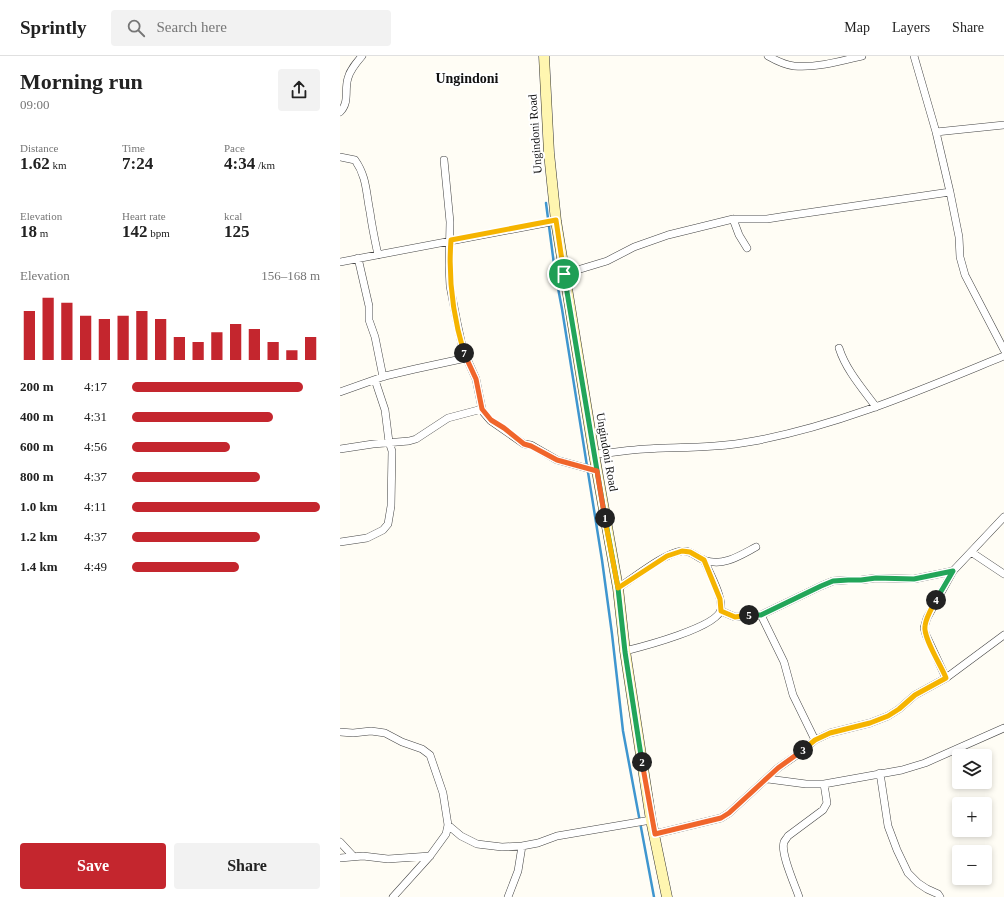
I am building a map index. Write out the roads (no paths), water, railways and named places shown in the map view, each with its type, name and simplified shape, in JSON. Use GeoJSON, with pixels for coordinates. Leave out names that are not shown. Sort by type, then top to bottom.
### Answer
{"type":"FeatureCollection","features":[{"type":"Feature","properties":{"kind":"main road","name":"Ungindoni Road"},"geometry":{"type":"LineString","coordinates":[[544,56],[548,152],[556,220],[594,454],[618,588],[625,652],[652,820],[667,897]]}},
{"type":"Feature","properties":{"kind":"street"},"geometry":{"type":"LineString","coordinates":[[340,112],[345,107],[348,78],[354,66],[362,56]]}},
{"type":"Feature","properties":{"kind":"street"},"geometry":{"type":"LineString","coordinates":[[768,56],[793,66],[810,66],[862,56]]}},
{"type":"Feature","properties":{"kind":"street"},"geometry":{"type":"LineString","coordinates":[[914,56],[936,132],[950,192],[959,237],[962,266],[1004,350]]}},
{"type":"Feature","properties":{"kind":"street"},"geometry":{"type":"LineString","coordinates":[[936,132],[1004,125]]}},
{"type":"Feature","properties":{"kind":"street"},"geometry":{"type":"LineString","coordinates":[[340,157],[355,160],[362,169],[378,255]]}},
{"type":"Feature","properties":{"kind":"street"},"geometry":{"type":"LineString","coordinates":[[444,160],[451,240],[449,266],[450,286],[456,322],[466,358],[476,379],[482,409],[491,420],[524,444],[531,446],[557,460],[597,471]]}},
{"type":"Feature","properties":{"kind":"street"},"geometry":{"type":"LineString","coordinates":[[564,274],[607,261],[634,247],[668,235],[733,219],[780,217],[950,192]]}},
{"type":"Feature","properties":{"kind":"street"},"geometry":{"type":"LineString","coordinates":[[733,219],[739,235],[747,248]]}},
{"type":"Feature","properties":{"kind":"street"},"geometry":{"type":"LineString","coordinates":[[340,262],[556,220]]}},
{"type":"Feature","properties":{"kind":"street"},"geometry":{"type":"LineString","coordinates":[[358,258],[369,306],[369,320],[375,337],[383,377]]}},
{"type":"Feature","properties":{"kind":"street"},"geometry":{"type":"LineString","coordinates":[[997,338],[1004,343]]}},
{"type":"Feature","properties":{"kind":"street"},"geometry":{"type":"LineString","coordinates":[[839,348],[844,361],[859,385],[876,406]]}},
{"type":"Feature","properties":{"kind":"street"},"geometry":{"type":"LineString","coordinates":[[594,454],[645,449],[714,447],[804,431],[930,387],[1004,356]]}},
{"type":"Feature","properties":{"kind":"street"},"geometry":{"type":"LineString","coordinates":[[340,392],[415,368],[466,358]]}},
{"type":"Feature","properties":{"kind":"street"},"geometry":{"type":"LineString","coordinates":[[340,542],[367,538],[383,530],[388,524],[392,498],[392,451],[389,442],[385,410],[376,380]]}},
{"type":"Feature","properties":{"kind":"street"},"geometry":{"type":"LineString","coordinates":[[340,449],[389,442],[409,441],[416,439],[448,418],[482,409]]}},
{"type":"Feature","properties":{"kind":"street"},"geometry":{"type":"LineString","coordinates":[[946,678],[924,628],[927,618],[953,571],[1004,517]]}},
{"type":"Feature","properties":{"kind":"street"},"geometry":{"type":"LineString","coordinates":[[618,588],[667,556],[682,551],[690,552],[704,560],[726,562],[756,547]]}},
{"type":"Feature","properties":{"kind":"street"},"geometry":{"type":"LineString","coordinates":[[971,552],[1004,574]]}},
{"type":"Feature","properties":{"kind":"street"},"geometry":{"type":"LineString","coordinates":[[625,652],[680,636],[717,617],[721,611],[720,599],[704,560]]}},
{"type":"Feature","properties":{"kind":"street"},"geometry":{"type":"LineString","coordinates":[[721,611],[735,617],[761,615],[833,581],[876,578],[914,579],[953,571]]}},
{"type":"Feature","properties":{"kind":"street"},"geometry":{"type":"LineString","coordinates":[[761,615],[784,662],[793,695],[815,740]]}},
{"type":"Feature","properties":{"kind":"street"},"geometry":{"type":"LineString","coordinates":[[655,834],[721,818],[734,809],[778,768],[802,752],[815,740],[830,733],[870,723],[888,716],[899,709],[915,695],[946,678],[1004,635]]}},
{"type":"Feature","properties":{"kind":"street"},"geometry":{"type":"LineString","coordinates":[[768,778],[806,784],[824,784],[902,770],[925,763],[1004,728]]}},
{"type":"Feature","properties":{"kind":"street"},"geometry":{"type":"LineString","coordinates":[[340,732],[353,733],[371,731],[385,733],[402,742],[422,749],[430,755],[443,793],[448,826],[446,834],[430,856],[393,897]]}},
{"type":"Feature","properties":{"kind":"street"},"geometry":{"type":"LineString","coordinates":[[880,773],[888,826],[908,873],[918,883],[938,894],[940,897]]}},
{"type":"Feature","properties":{"kind":"street"},"geometry":{"type":"LineString","coordinates":[[799,897],[787,865],[784,842],[788,836],[823,810],[827,803],[824,784]]}},
{"type":"Feature","properties":{"kind":"street"},"geometry":{"type":"LineString","coordinates":[[448,826],[476,844],[502,847],[522,846],[538,843],[557,836],[652,820]]}},
{"type":"Feature","properties":{"kind":"street"},"geometry":{"type":"LineString","coordinates":[[340,842],[353,856]]}},
{"type":"Feature","properties":{"kind":"street"},"geometry":{"type":"LineString","coordinates":[[508,897],[518,872],[522,846]]}},
{"type":"Feature","properties":{"kind":"street"},"geometry":{"type":"LineString","coordinates":[[340,858],[363,856],[388,860],[430,856]]}},
{"type":"Feature","properties":{"kind":"waterway"},"geometry":{"type":"LineString","coordinates":[[546,203],[555,272],[602,560],[623,731],[654,897]]}},
{"type":"Feature","properties":{"kind":"district","name":"Ungindoni"},"geometry":{"type":"Point","coordinates":[467,78]}}]}
